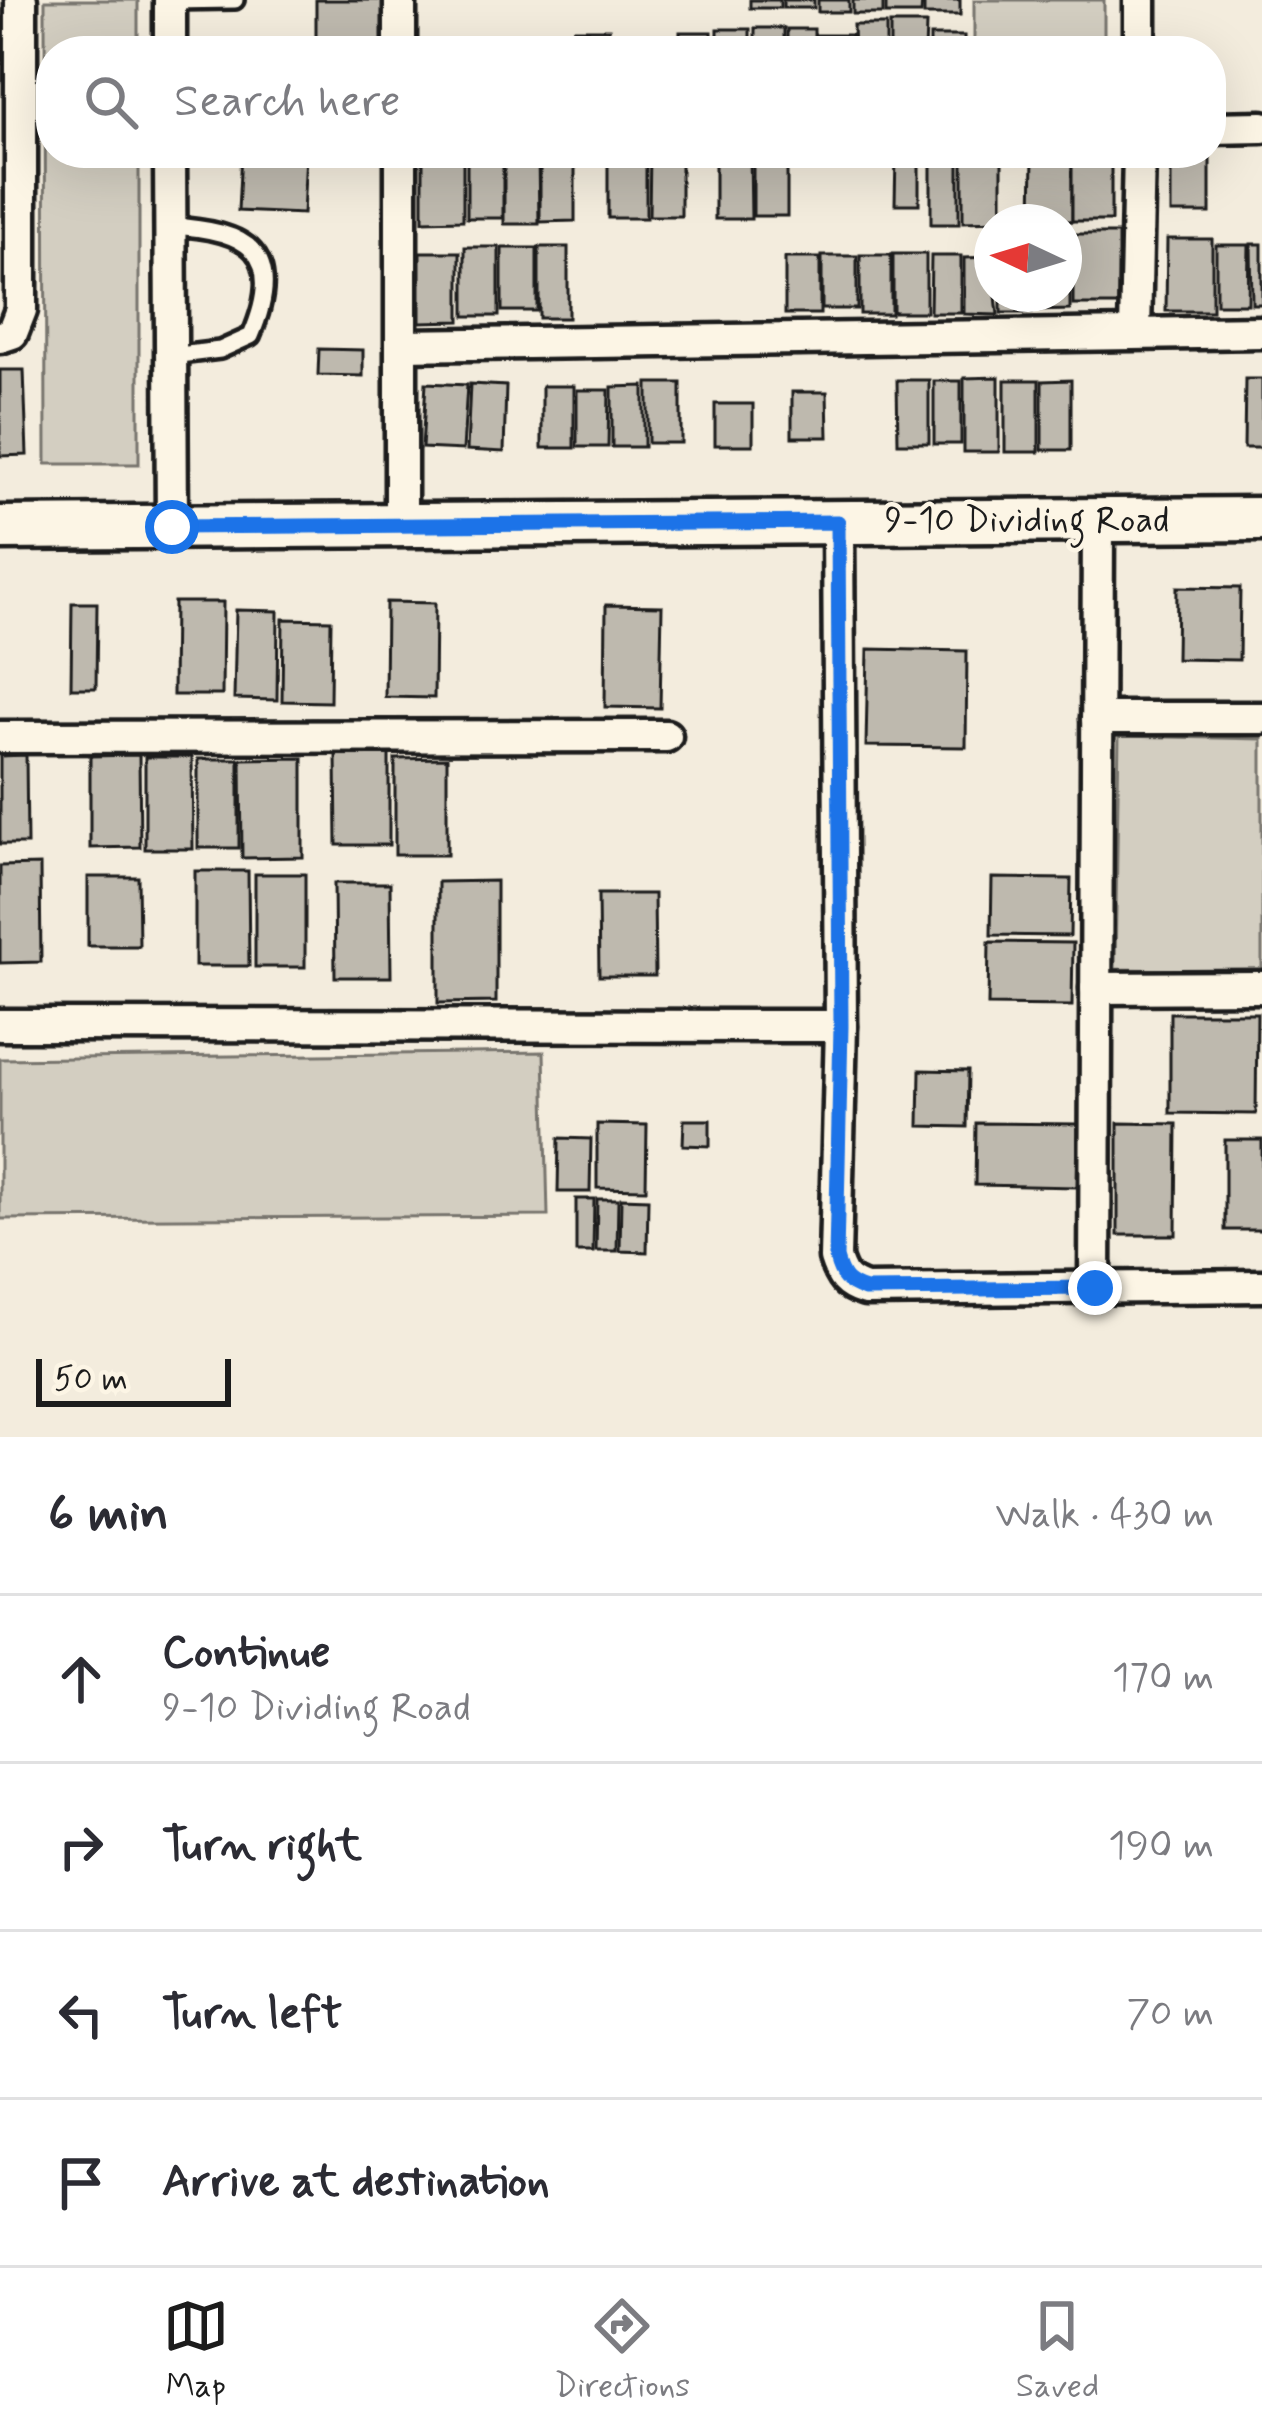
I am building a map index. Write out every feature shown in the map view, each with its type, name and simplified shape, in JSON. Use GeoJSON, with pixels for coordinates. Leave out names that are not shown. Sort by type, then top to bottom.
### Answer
{"type":"FeatureCollection","features":[{"type":"Feature","properties":{"kind":"street"},"geometry":{"type":"LineString","coordinates":[[0,337],[12,333],[21,310],[20,0]]}},
{"type":"Feature","properties":{"kind":"street"},"geometry":{"type":"LineString","coordinates":[[400,0],[400,36]]}},
{"type":"Feature","properties":{"kind":"street"},"geometry":{"type":"LineString","coordinates":[[1140,0],[1140,36]]}},
{"type":"Feature","properties":{"kind":"street"},"geometry":{"type":"LineString","coordinates":[[170,1],[170,36]]}},
{"type":"Feature","properties":{"kind":"street"},"geometry":{"type":"LineString","coordinates":[[1226,128],[1262,128]]}},
{"type":"Feature","properties":{"kind":"street"},"geometry":{"type":"LineString","coordinates":[[170,168],[172,527]]}},
{"type":"Feature","properties":{"kind":"street"},"geometry":{"type":"LineString","coordinates":[[401,168],[401,526]]}},
{"type":"Feature","properties":{"kind":"street"},"geometry":{"type":"LineString","coordinates":[[1135,332],[1139,168]]}},
{"type":"Feature","properties":{"kind":"street"},"geometry":{"type":"LineString","coordinates":[[402,345],[1262,332]]}},
{"type":"Feature","properties":{"kind":"street","name":"9-10 Dividing Road"},"geometry":{"type":"LineString","coordinates":[[0,529],[1262,519]]}},
{"type":"Feature","properties":{"kind":"street"},"geometry":{"type":"LineString","coordinates":[[1095,1288],[1098,520]]}},
{"type":"Feature","properties":{"kind":"street"},"geometry":{"type":"LineString","coordinates":[[838,522],[841,1026],[836,1258],[849,1285],[865,1290],[1262,1286]]}},
{"type":"Feature","properties":{"kind":"street"},"geometry":{"type":"LineString","coordinates":[[1097,718],[1262,718]]}},
{"type":"Feature","properties":{"kind":"street"},"geometry":{"type":"LineString","coordinates":[[0,737],[666,736]]}},
{"type":"Feature","properties":{"kind":"street"},"geometry":{"type":"LineString","coordinates":[[1096,988],[1262,987]]}},
{"type":"Feature","properties":{"kind":"street"},"geometry":{"type":"LineString","coordinates":[[0,1025],[841,1026]]}},
{"type":"Feature","properties":{"kind":"lane"},"geometry":{"type":"LineString","coordinates":[[170,1],[235,0]]}},
{"type":"Feature","properties":{"kind":"lane"},"geometry":{"type":"LineString","coordinates":[[170,226],[220,229],[251,244],[262,261],[262,308],[251,335],[220,350],[171,356]]}},
{"type":"Feature","properties":{"kind":"shaded area"},"geometry":{"type":"Polygon","coordinates":[[[45,0],[138,0],[138,36],[45,36],[45,0]]]}},
{"type":"Feature","properties":{"kind":"shaded area"},"geometry":{"type":"Polygon","coordinates":[[[974,0],[1104,0],[1104,36],[974,36],[974,0]]]}},
{"type":"Feature","properties":{"kind":"shaded area"},"geometry":{"type":"Polygon","coordinates":[[[45,168],[139,168],[139,464],[46,464],[45,168]]]}},
{"type":"Feature","properties":{"kind":"shaded area"},"geometry":{"type":"Polygon","coordinates":[[[1119,736],[1262,739],[1262,971],[1115,969],[1119,736]]]}},
{"type":"Feature","properties":{"kind":"shaded area"},"geometry":{"type":"Polygon","coordinates":[[[544,1052],[548,1216],[0,1219],[0,1059],[544,1052]]]}},
{"type":"Feature","properties":{"kind":"building"},"geometry":{"type":"Polygon","coordinates":[[[316,0],[390,0],[390,36],[316,36],[316,0]]]}},
{"type":"Feature","properties":{"kind":"building"},"geometry":{"type":"Polygon","coordinates":[[[750,0],[780,0],[780,8],[750,8],[750,0]]]}},
{"type":"Feature","properties":{"kind":"building"},"geometry":{"type":"Polygon","coordinates":[[[783,0],[814,0],[814,8],[783,8],[783,0]]]}},
{"type":"Feature","properties":{"kind":"building"},"geometry":{"type":"Polygon","coordinates":[[[818,0],[849,0],[849,12],[818,12],[818,0]]]}},
{"type":"Feature","properties":{"kind":"building"},"geometry":{"type":"Polygon","coordinates":[[[853,0],[883,0],[883,14],[853,14],[853,0]]]}},
{"type":"Feature","properties":{"kind":"building"},"geometry":{"type":"Polygon","coordinates":[[[886,0],[922,0],[921,14],[886,14],[886,0]]]}},
{"type":"Feature","properties":{"kind":"building"},"geometry":{"type":"Polygon","coordinates":[[[924,0],[960,0],[960,15],[924,15],[924,0]]]}},
{"type":"Feature","properties":{"kind":"building"},"geometry":{"type":"Polygon","coordinates":[[[890,24],[926,24],[926,36],[890,36],[890,24]]]}},
{"type":"Feature","properties":{"kind":"building"},"geometry":{"type":"Polygon","coordinates":[[[853,25],[886,25],[886,36],[853,36],[853,25]]]}},
{"type":"Feature","properties":{"kind":"building"},"geometry":{"type":"Polygon","coordinates":[[[755,28],[784,28],[784,36],[755,36],[755,28]]]}},
{"type":"Feature","properties":{"kind":"building"},"geometry":{"type":"Polygon","coordinates":[[[574,29],[609,29],[609,36],[574,36],[574,29]]]}},
{"type":"Feature","properties":{"kind":"building"},"geometry":{"type":"Polygon","coordinates":[[[718,29],[750,29],[750,36],[718,36],[718,29]]]}},
{"type":"Feature","properties":{"kind":"building"},"geometry":{"type":"Polygon","coordinates":[[[787,29],[814,29],[814,36],[787,36],[787,29]]]}},
{"type":"Feature","properties":{"kind":"building"},"geometry":{"type":"Polygon","coordinates":[[[680,32],[712,32],[712,36],[680,36],[680,32]]]}},
{"type":"Feature","properties":{"kind":"building"},"geometry":{"type":"Polygon","coordinates":[[[240,168],[305,168],[303,214],[238,211],[240,168]]]}},
{"type":"Feature","properties":{"kind":"building"},"geometry":{"type":"Polygon","coordinates":[[[423,168],[463,168],[463,220],[423,221],[423,168]]]}},
{"type":"Feature","properties":{"kind":"building"},"geometry":{"type":"Polygon","coordinates":[[[467,168],[503,168],[503,218],[467,218],[467,168]]]}},
{"type":"Feature","properties":{"kind":"building"},"geometry":{"type":"Polygon","coordinates":[[[504,168],[538,168],[539,224],[504,224],[504,168]]]}},
{"type":"Feature","properties":{"kind":"building"},"geometry":{"type":"Polygon","coordinates":[[[540,168],[575,168],[575,221],[540,222],[540,168]]]}},
{"type":"Feature","properties":{"kind":"building"},"geometry":{"type":"Polygon","coordinates":[[[608,168],[646,168],[646,218],[608,218],[608,168]]]}},
{"type":"Feature","properties":{"kind":"building"},"geometry":{"type":"Polygon","coordinates":[[[650,168],[681,168],[681,216],[649,216],[650,168]]]}},
{"type":"Feature","properties":{"kind":"building"},"geometry":{"type":"Polygon","coordinates":[[[715,168],[750,168],[751,219],[715,219],[715,168]]]}},
{"type":"Feature","properties":{"kind":"building"},"geometry":{"type":"Polygon","coordinates":[[[753,168],[787,168],[787,216],[753,216],[753,168]]]}},
{"type":"Feature","properties":{"kind":"building"},"geometry":{"type":"Polygon","coordinates":[[[896,168],[919,168],[919,204],[895,204],[896,168]]]}},
{"type":"Feature","properties":{"kind":"building"},"geometry":{"type":"Polygon","coordinates":[[[931,168],[959,168],[959,224],[931,224],[931,168]]]}},
{"type":"Feature","properties":{"kind":"building"},"geometry":{"type":"Polygon","coordinates":[[[963,168],[1002,168],[1002,204],[974,204],[974,222],[963,222],[963,168]]]}},
{"type":"Feature","properties":{"kind":"building"},"geometry":{"type":"Polygon","coordinates":[[[1033,168],[1072,168],[1072,204],[1032,204],[1033,168]]]}},
{"type":"Feature","properties":{"kind":"building"},"geometry":{"type":"Polygon","coordinates":[[[1072,168],[1111,168],[1111,221],[1082,221],[1082,204],[1072,204],[1072,168]]]}},
{"type":"Feature","properties":{"kind":"building"},"geometry":{"type":"Polygon","coordinates":[[[1171,168],[1210,168],[1210,213],[1171,213],[1171,168]]]}},
{"type":"Feature","properties":{"kind":"building"},"geometry":{"type":"Polygon","coordinates":[[[1082,234],[1118,234],[1118,305],[1082,305],[1082,234]]]}},
{"type":"Feature","properties":{"kind":"building"},"geometry":{"type":"Polygon","coordinates":[[[1167,239],[1212,239],[1212,311],[1166,311],[1167,239]]]}},
{"type":"Feature","properties":{"kind":"building"},"geometry":{"type":"Polygon","coordinates":[[[1251,244],[1262,244],[1262,304],[1252,304],[1251,244]]]}},
{"type":"Feature","properties":{"kind":"building"},"geometry":{"type":"Polygon","coordinates":[[[1216,245],[1249,245],[1248,304],[1216,304],[1216,245]]]}},
{"type":"Feature","properties":{"kind":"building"},"geometry":{"type":"Polygon","coordinates":[[[465,247],[499,247],[499,316],[465,316],[465,247]]]}},
{"type":"Feature","properties":{"kind":"building"},"geometry":{"type":"Polygon","coordinates":[[[539,247],[568,247],[568,318],[539,318],[539,247]]]}},
{"type":"Feature","properties":{"kind":"building"},"geometry":{"type":"Polygon","coordinates":[[[502,248],[537,248],[537,311],[502,311],[502,248]]]}},
{"type":"Feature","properties":{"kind":"building"},"geometry":{"type":"Polygon","coordinates":[[[420,252],[460,252],[460,321],[420,322],[420,252]]]}},
{"type":"Feature","properties":{"kind":"building"},"geometry":{"type":"Polygon","coordinates":[[[893,254],[926,254],[926,312],[893,312],[893,254]]]}},
{"type":"Feature","properties":{"kind":"building"},"geometry":{"type":"Polygon","coordinates":[[[860,255],[891,255],[891,314],[860,314],[860,255]]]}},
{"type":"Feature","properties":{"kind":"building"},"geometry":{"type":"Polygon","coordinates":[[[822,256],[857,256],[857,309],[822,309],[822,256]]]}},
{"type":"Feature","properties":{"kind":"building"},"geometry":{"type":"Polygon","coordinates":[[[931,256],[961,256],[961,313],[930,313],[931,256]]]}},
{"type":"Feature","properties":{"kind":"building"},"geometry":{"type":"Polygon","coordinates":[[[785,258],[820,258],[820,314],[785,314],[785,258]]]}},
{"type":"Feature","properties":{"kind":"building"},"geometry":{"type":"Polygon","coordinates":[[[964,258],[974,258],[974,312],[998,315],[964,314],[964,258]]]}},
{"type":"Feature","properties":{"kind":"building"},"geometry":{"type":"Polygon","coordinates":[[[319,349],[363,350],[363,376],[318,375],[319,349]]]}},
{"type":"Feature","properties":{"kind":"building"},"geometry":{"type":"Polygon","coordinates":[[[0,370],[24,370],[27,455],[0,456],[0,370]]]}},
{"type":"Feature","properties":{"kind":"building"},"geometry":{"type":"Polygon","coordinates":[[[999,377],[999,452],[964,452],[964,378],[999,377]]]}},
{"type":"Feature","properties":{"kind":"building"},"geometry":{"type":"Polygon","coordinates":[[[1245,379],[1262,379],[1262,448],[1244,448],[1245,379]]]}},
{"type":"Feature","properties":{"kind":"building"},"geometry":{"type":"Polygon","coordinates":[[[897,380],[929,380],[929,443],[898,443],[897,380]]]}},
{"type":"Feature","properties":{"kind":"building"},"geometry":{"type":"Polygon","coordinates":[[[1005,380],[1039,380],[1039,452],[1005,452],[1005,380]]]}},
{"type":"Feature","properties":{"kind":"building"},"geometry":{"type":"Polygon","coordinates":[[[1071,380],[1071,450],[1042,450],[1042,381],[1071,380]]]}},
{"type":"Feature","properties":{"kind":"building"},"geometry":{"type":"Polygon","coordinates":[[[934,381],[961,381],[961,444],[934,444],[934,381]]]}},
{"type":"Feature","properties":{"kind":"building"},"geometry":{"type":"Polygon","coordinates":[[[426,383],[467,385],[463,450],[422,448],[426,383]]]}},
{"type":"Feature","properties":{"kind":"building"},"geometry":{"type":"Polygon","coordinates":[[[648,383],[681,383],[681,443],[648,443],[648,383]]]}},
{"type":"Feature","properties":{"kind":"building"},"geometry":{"type":"Polygon","coordinates":[[[470,384],[506,386],[504,452],[467,450],[470,384]]]}},
{"type":"Feature","properties":{"kind":"building"},"geometry":{"type":"Polygon","coordinates":[[[542,386],[574,386],[574,448],[542,448],[542,386]]]}},
{"type":"Feature","properties":{"kind":"building"},"geometry":{"type":"Polygon","coordinates":[[[644,386],[644,447],[612,447],[612,387],[644,386]]]}},
{"type":"Feature","properties":{"kind":"building"},"geometry":{"type":"Polygon","coordinates":[[[577,390],[609,390],[608,447],[577,447],[577,390]]]}},
{"type":"Feature","properties":{"kind":"building"},"geometry":{"type":"Polygon","coordinates":[[[792,392],[827,392],[828,437],[792,437],[792,392]]]}},
{"type":"Feature","properties":{"kind":"building"},"geometry":{"type":"Polygon","coordinates":[[[715,404],[753,404],[753,445],[715,445],[715,404]]]}},
{"type":"Feature","properties":{"kind":"building"},"geometry":{"type":"Polygon","coordinates":[[[1177,587],[1240,588],[1239,660],[1176,659],[1177,587]]]}},
{"type":"Feature","properties":{"kind":"building"},"geometry":{"type":"Polygon","coordinates":[[[174,602],[223,602],[222,695],[173,695],[174,602]]]}},
{"type":"Feature","properties":{"kind":"building"},"geometry":{"type":"Polygon","coordinates":[[[386,602],[435,603],[434,698],[385,697],[386,602]]]}},
{"type":"Feature","properties":{"kind":"building"},"geometry":{"type":"Polygon","coordinates":[[[72,603],[97,603],[96,688],[71,688],[72,603]]]}},
{"type":"Feature","properties":{"kind":"building"},"geometry":{"type":"Polygon","coordinates":[[[606,605],[662,606],[660,708],[605,707],[606,605]]]}},
{"type":"Feature","properties":{"kind":"building"},"geometry":{"type":"Polygon","coordinates":[[[236,610],[278,611],[277,700],[234,699],[236,610]]]}},
{"type":"Feature","properties":{"kind":"building"},"geometry":{"type":"Polygon","coordinates":[[[283,619],[331,620],[330,702],[282,701],[283,619]]]}},
{"type":"Feature","properties":{"kind":"building"},"geometry":{"type":"Polygon","coordinates":[[[868,649],[967,651],[966,747],[866,746],[868,649]]]}},
{"type":"Feature","properties":{"kind":"building"},"geometry":{"type":"Polygon","coordinates":[[[389,752],[389,845],[337,845],[336,753],[389,752]]]}},
{"type":"Feature","properties":{"kind":"building"},"geometry":{"type":"Polygon","coordinates":[[[26,755],[27,844],[0,844],[0,756],[26,755]]]}},
{"type":"Feature","properties":{"kind":"building"},"geometry":{"type":"Polygon","coordinates":[[[139,755],[140,847],[90,848],[90,756],[139,755]]]}},
{"type":"Feature","properties":{"kind":"building"},"geometry":{"type":"Polygon","coordinates":[[[145,757],[192,757],[193,849],[145,849],[145,757]]]}},
{"type":"Feature","properties":{"kind":"building"},"geometry":{"type":"Polygon","coordinates":[[[303,758],[303,857],[242,858],[241,759],[303,758]]]}},
{"type":"Feature","properties":{"kind":"building"},"geometry":{"type":"Polygon","coordinates":[[[447,758],[447,855],[395,855],[395,759],[447,758]]]}},
{"type":"Feature","properties":{"kind":"building"},"geometry":{"type":"Polygon","coordinates":[[[198,759],[239,759],[239,848],[198,848],[198,759]]]}},
{"type":"Feature","properties":{"kind":"building"},"geometry":{"type":"Polygon","coordinates":[[[40,865],[41,962],[0,963],[0,866],[40,865]]]}},
{"type":"Feature","properties":{"kind":"building"},"geometry":{"type":"Polygon","coordinates":[[[195,871],[248,871],[249,966],[195,966],[195,871]]]}},
{"type":"Feature","properties":{"kind":"building"},"geometry":{"type":"Polygon","coordinates":[[[255,874],[305,874],[305,967],[255,967],[255,874]]]}},
{"type":"Feature","properties":{"kind":"building"},"geometry":{"type":"Polygon","coordinates":[[[88,877],[138,877],[139,946],[88,946],[88,877]]]}},
{"type":"Feature","properties":{"kind":"building"},"geometry":{"type":"Polygon","coordinates":[[[992,878],[1071,879],[1070,936],[991,935],[992,878]]]}},
{"type":"Feature","properties":{"kind":"building"},"geometry":{"type":"Polygon","coordinates":[[[496,881],[496,1002],[438,1003],[438,882],[496,881]]]}},
{"type":"Feature","properties":{"kind":"building"},"geometry":{"type":"Polygon","coordinates":[[[334,883],[390,883],[391,977],[335,977],[334,883]]]}},
{"type":"Feature","properties":{"kind":"building"},"geometry":{"type":"Polygon","coordinates":[[[598,894],[654,894],[655,976],[599,976],[598,894]]]}},
{"type":"Feature","properties":{"kind":"building"},"geometry":{"type":"Polygon","coordinates":[[[989,942],[1073,943],[1072,1006],[988,1005],[989,942]]]}},
{"type":"Feature","properties":{"kind":"building"},"geometry":{"type":"Polygon","coordinates":[[[1170,1013],[1257,1013],[1256,1114],[1170,1113],[1170,1013]]]}},
{"type":"Feature","properties":{"kind":"building"},"geometry":{"type":"Polygon","coordinates":[[[920,1070],[968,1071],[967,1127],[919,1126],[920,1070]]]}},
{"type":"Feature","properties":{"kind":"building"},"geometry":{"type":"Polygon","coordinates":[[[684,1120],[710,1120],[710,1146],[683,1145],[684,1120]]]}},
{"type":"Feature","properties":{"kind":"building"},"geometry":{"type":"Polygon","coordinates":[[[976,1123],[1078,1124],[1077,1187],[975,1185],[976,1123]]]}},
{"type":"Feature","properties":{"kind":"building"},"geometry":{"type":"Polygon","coordinates":[[[1118,1123],[1177,1124],[1176,1235],[1118,1235],[1118,1123]]]}},
{"type":"Feature","properties":{"kind":"building"},"geometry":{"type":"Polygon","coordinates":[[[597,1124],[647,1125],[646,1189],[597,1188],[597,1124]]]}},
{"type":"Feature","properties":{"kind":"building"},"geometry":{"type":"Polygon","coordinates":[[[559,1138],[591,1139],[590,1192],[558,1192],[559,1138]]]}},
{"type":"Feature","properties":{"kind":"building"},"geometry":{"type":"Polygon","coordinates":[[[1225,1140],[1262,1140],[1262,1230],[1225,1230],[1225,1140]]]}},
{"type":"Feature","properties":{"kind":"building"},"geometry":{"type":"Polygon","coordinates":[[[621,1198],[648,1199],[647,1252],[620,1251],[621,1198]]]}},
{"type":"Feature","properties":{"kind":"building"},"geometry":{"type":"Polygon","coordinates":[[[576,1199],[594,1199],[593,1252],[576,1252],[576,1199]]]}},
{"type":"Feature","properties":{"kind":"building"},"geometry":{"type":"Polygon","coordinates":[[[597,1199],[618,1199],[617,1251],[596,1251],[597,1199]]]}},
{"type":"Feature","properties":{"kind":"route"},"geometry":{"type":"LineString","coordinates":[[172,527],[838,522],[841,1026],[836,1258],[840,1274],[849,1285],[865,1290],[1095,1288]]}}]}
